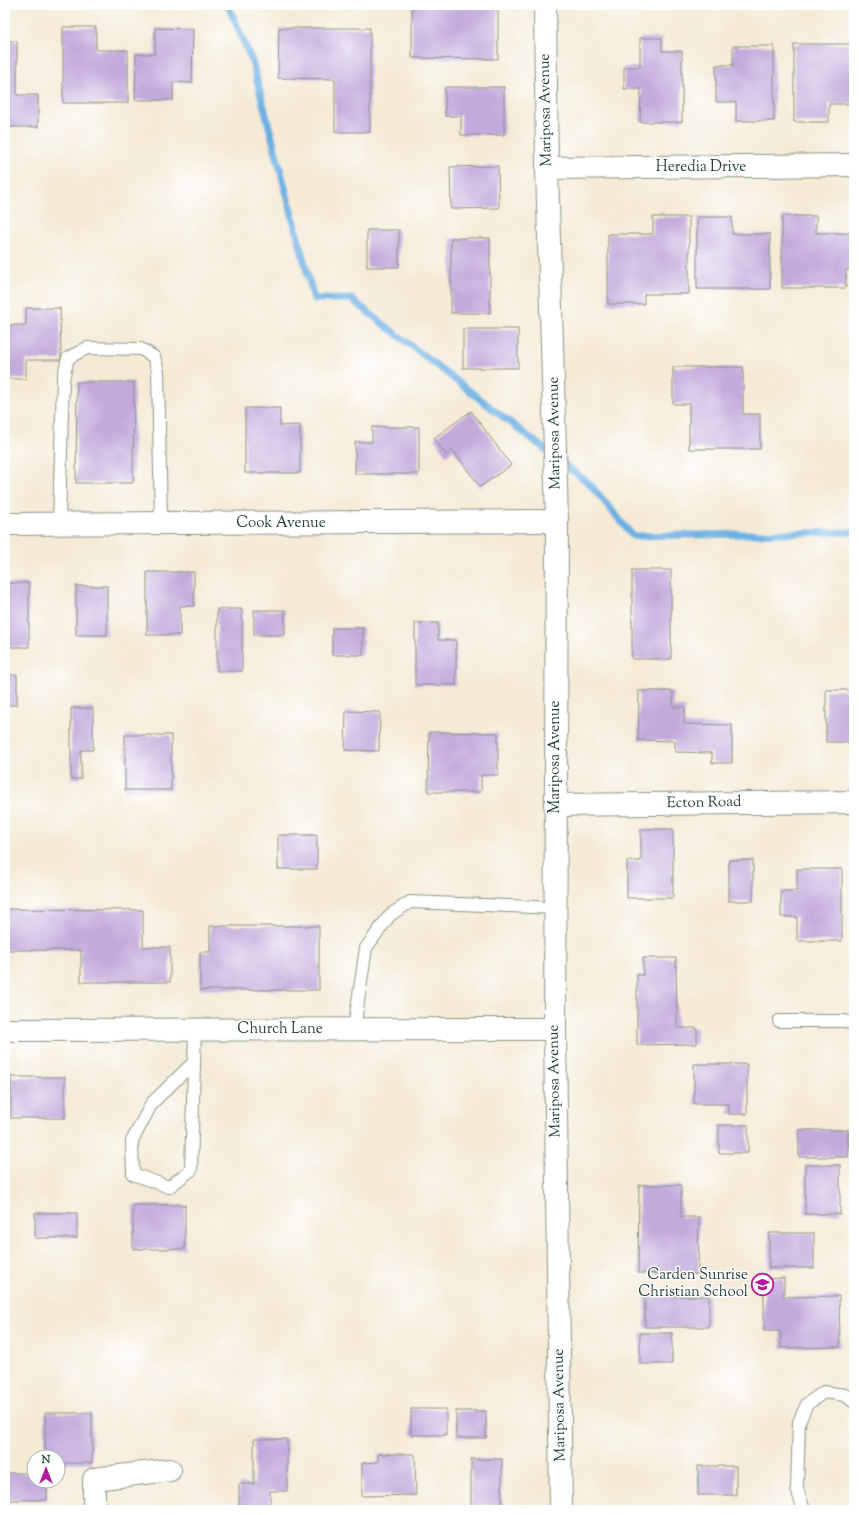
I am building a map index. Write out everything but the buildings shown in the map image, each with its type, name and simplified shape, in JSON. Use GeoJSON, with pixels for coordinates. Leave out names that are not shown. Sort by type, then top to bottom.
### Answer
{"type":"FeatureCollection","features":[{"type":"Feature","properties":{"kind":"street","name":"Mariposa Avenue"},"geometry":{"type":"LineString","coordinates":[[545,5],[547,168],[558,521],[555,805],[555,1029],[561,1510]]}},
{"type":"Feature","properties":{"kind":"street","name":"Heredia Drive"},"geometry":{"type":"LineString","coordinates":[[547,168],[854,166]]}},
{"type":"Feature","properties":{"kind":"street","name":"Cook Avenue"},"geometry":{"type":"LineString","coordinates":[[5,524],[558,521]]}},
{"type":"Feature","properties":{"kind":"street","name":"Ecton Road"},"geometry":{"type":"LineString","coordinates":[[555,805],[854,802]]}},
{"type":"Feature","properties":{"kind":"street","name":"Church Lane"},"geometry":{"type":"LineString","coordinates":[[5,1030],[555,1029]]}},
{"type":"Feature","properties":{"kind":"street"},"geometry":{"type":"LineString","coordinates":[[94,1510],[94,1479],[170,1470]]}},
{"type":"Feature","properties":{"kind":"lane"},"geometry":{"type":"LineString","coordinates":[[59,523],[63,379],[68,358],[87,348],[141,350],[154,357],[158,371],[161,523]]}},
{"type":"Feature","properties":{"kind":"lane"},"geometry":{"type":"LineString","coordinates":[[354,1029],[366,948],[390,915],[410,902],[555,908]]}},
{"type":"Feature","properties":{"kind":"lane"},"geometry":{"type":"LineString","coordinates":[[779,1021],[844,1021],[854,1025]]}},
{"type":"Feature","properties":{"kind":"lane"},"geometry":{"type":"LineString","coordinates":[[194,1062],[152,1103],[132,1141],[133,1174],[168,1187],[191,1170],[195,1030]]}},
{"type":"Feature","properties":{"kind":"lane"},"geometry":{"type":"LineString","coordinates":[[804,1510],[797,1489],[797,1482],[799,1422],[807,1404],[824,1392],[844,1395],[854,1402]]}},
{"type":"Feature","properties":{"kind":"waterway"},"geometry":{"type":"LineString","coordinates":[[228,5],[252,61],[314,299],[351,299],[551,454]]}},
{"type":"Feature","properties":{"kind":"waterway"},"geometry":{"type":"LineString","coordinates":[[559,460],[589,483],[633,536],[854,532]]}},
{"type":"Feature","properties":{"kind":"place","name":"Carden Sunrise Christian School"},"geometry":{"type":"Point","coordinates":[763,1284]}}]}
